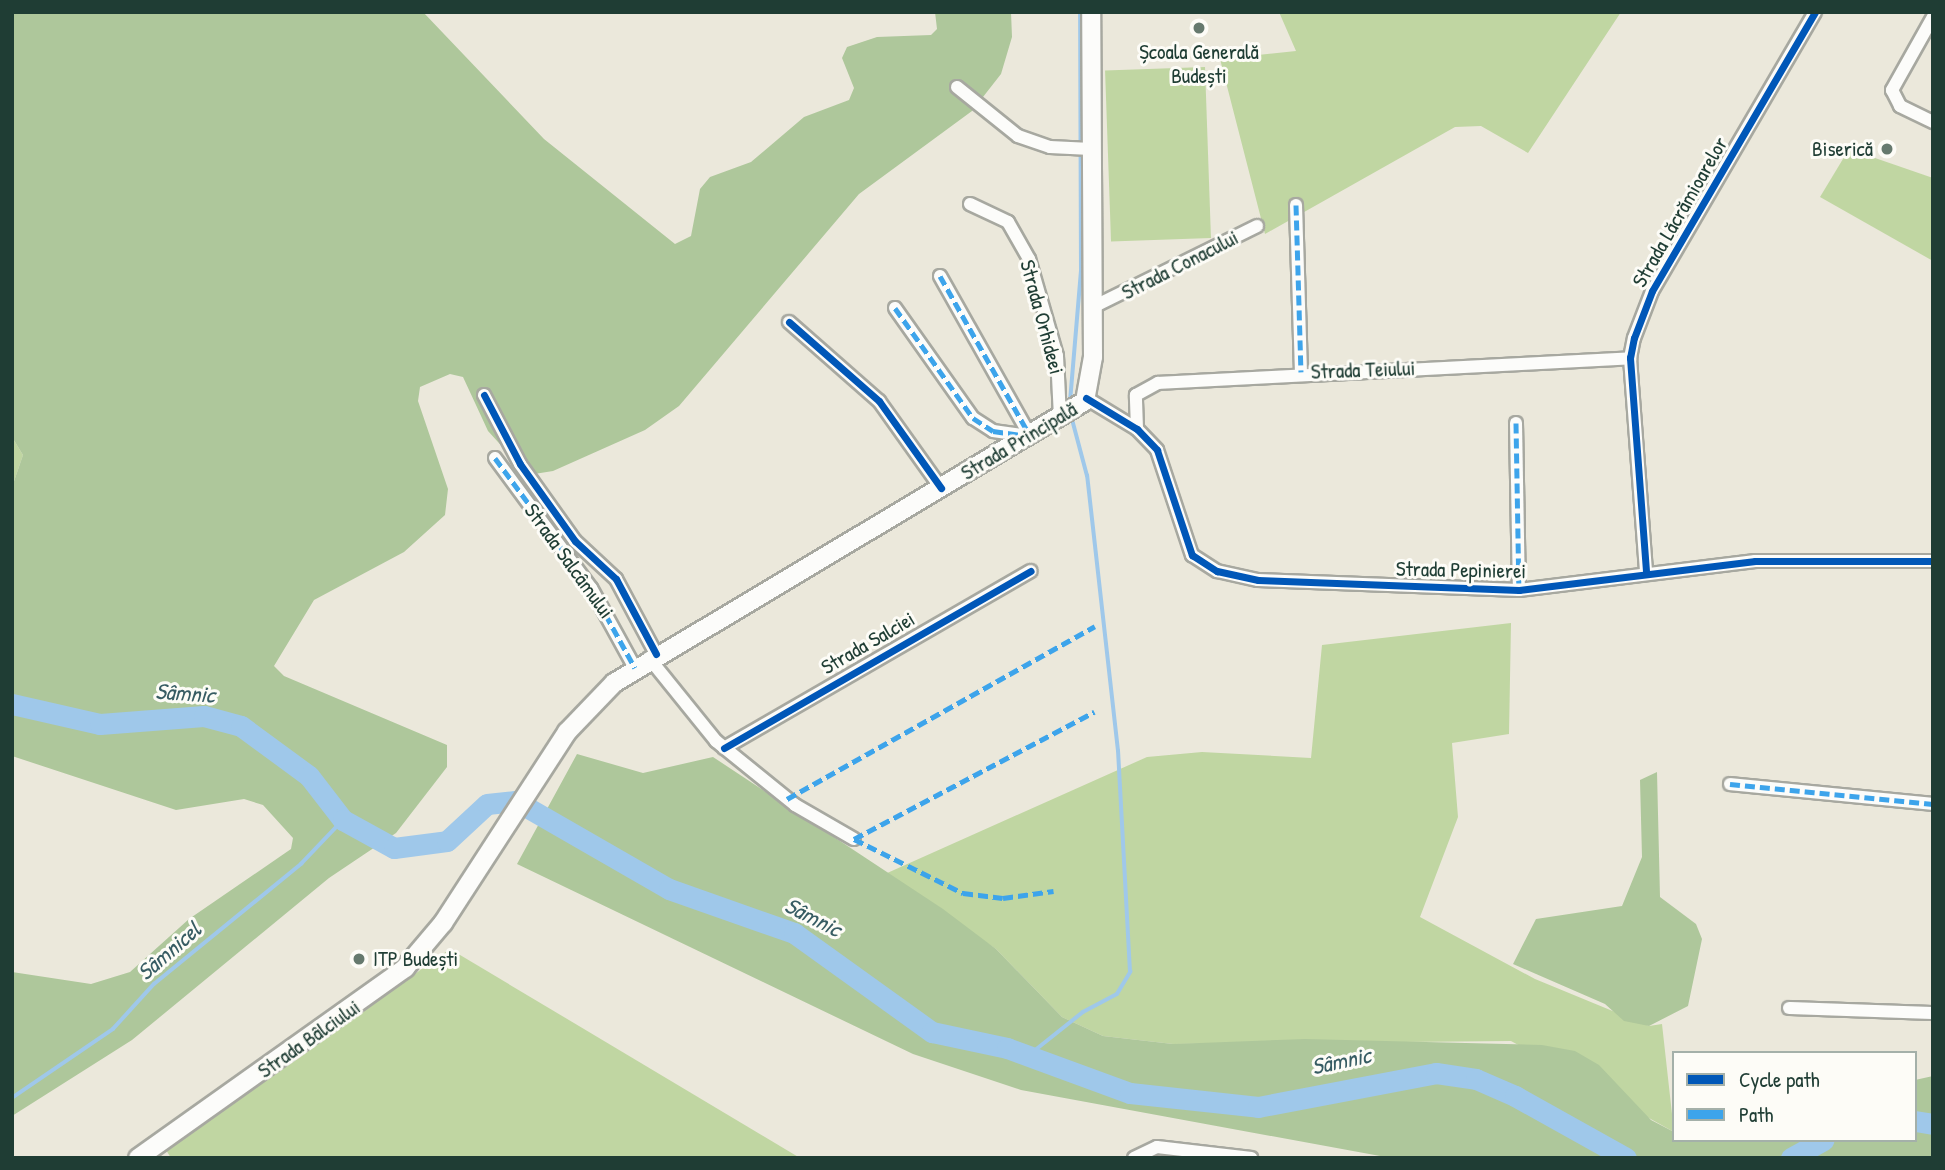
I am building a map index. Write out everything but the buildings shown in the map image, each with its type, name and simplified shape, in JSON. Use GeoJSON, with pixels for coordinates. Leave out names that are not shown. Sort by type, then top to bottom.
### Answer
{"type":"FeatureCollection","features":[{"type":"Feature","properties":{"kind":"main road","name":"Strada Principală"},"geometry":{"type":"LineString","coordinates":[[538,775],[579,716],[647,660],[1030,436],[1084,401],[1098,306],[1089,149],[1091,12]]}},
{"type":"Feature","properties":{"kind":"main road","name":"Strada Bâlciului"},"geometry":{"type":"LineString","coordinates":[[138,1158],[383,986],[422,950],[459,898],[538,775]]}},
{"type":"Feature","properties":{"kind":"street","name":"Strada Lăcrămioarelor"},"geometry":{"type":"LineString","coordinates":[[1646,571],[1630,358],[1652,291],[1815,12]]}},
{"type":"Feature","properties":{"kind":"street"},"geometry":{"type":"LineString","coordinates":[[1933,17],[1892,94],[1933,122]]}},
{"type":"Feature","properties":{"kind":"street"},"geometry":{"type":"LineString","coordinates":[[957,87],[1018,136],[1089,149]]}},
{"type":"Feature","properties":{"kind":"street","name":"Strada Orhideei"},"geometry":{"type":"LineString","coordinates":[[970,204],[1007,222],[1029,259],[1057,356],[1062,417]]}},
{"type":"Feature","properties":{"kind":"street"},"geometry":{"type":"LineString","coordinates":[[1296,205],[1301,372]]}},
{"type":"Feature","properties":{"kind":"street","name":"Strada Conacului"},"geometry":{"type":"LineString","coordinates":[[1098,306],[1256,226]]}},
{"type":"Feature","properties":{"kind":"street"},"geometry":{"type":"LineString","coordinates":[[940,276],[1030,436]]}},
{"type":"Feature","properties":{"kind":"street"},"geometry":{"type":"LineString","coordinates":[[895,307],[973,418],[993,431],[1030,436]]}},
{"type":"Feature","properties":{"kind":"street"},"geometry":{"type":"LineString","coordinates":[[789,322],[878,401],[941,488]]}},
{"type":"Feature","properties":{"kind":"street","name":"Strada Teiului"},"geometry":{"type":"LineString","coordinates":[[1137,429],[1136,395],[1144,386],[1301,372],[1630,358]]}},
{"type":"Feature","properties":{"kind":"street"},"geometry":{"type":"LineString","coordinates":[[484,395],[520,464],[575,541],[616,579],[647,660],[724,748],[794,805],[854,839]]}},
{"type":"Feature","properties":{"kind":"street","name":"Strada Pepinierei"},"geometry":{"type":"LineString","coordinates":[[1084,401],[1137,429],[1167,468],[1192,555],[1210,568],[1278,584],[1519,590],[1646,571],[1864,556],[1933,561]]}},
{"type":"Feature","properties":{"kind":"street"},"geometry":{"type":"LineString","coordinates":[[1516,424],[1519,590]]}},
{"type":"Feature","properties":{"kind":"street","name":"Strada Salcâmului"},"geometry":{"type":"LineString","coordinates":[[495,458],[647,660]]}},
{"type":"Feature","properties":{"kind":"street","name":"Strada Salciei"},"geometry":{"type":"LineString","coordinates":[[724,748],[1031,571]]}},
{"type":"Feature","properties":{"kind":"street"},"geometry":{"type":"LineString","coordinates":[[1730,784],[1933,804]]}},
{"type":"Feature","properties":{"kind":"street"},"geometry":{"type":"LineString","coordinates":[[1789,1008],[1933,1013]]}},
{"type":"Feature","properties":{"kind":"street"},"geometry":{"type":"LineString","coordinates":[[1137,1155],[1157,1147],[1251,1158]]}},
{"type":"Feature","properties":{"kind":"green space"},"geometry":{"type":"Polygon","coordinates":[[[12,12],[423,12],[544,139],[675,244],[691,236],[700,189],[710,177],[751,162],[804,117],[849,100],[854,88],[842,58],[847,47],[877,37],[931,35],[937,29],[935,12],[1011,12],[1012,37],[1001,74],[972,111],[859,194],[679,406],[645,430],[553,471],[528,475],[488,431],[463,377],[450,374],[420,387],[418,401],[448,489],[445,515],[404,552],[314,600],[274,666],[284,676],[447,745],[447,767],[396,833],[329,878],[132,1040],[12,1116],[12,972],[91,984],[130,972],[189,919],[291,849],[293,838],[263,805],[244,799],[176,810],[12,756],[12,487],[23,455],[12,437],[12,12]]]}},
{"type":"Feature","properties":{"kind":"green space"},"geometry":{"type":"Polygon","coordinates":[[[1279,12],[1621,12],[1528,153],[1481,126],[1455,127],[1265,234],[1220,59],[1296,51],[1279,12]]]}},
{"type":"Feature","properties":{"kind":"green space"},"geometry":{"type":"Polygon","coordinates":[[[1205,67],[1211,238],[1111,241],[1105,70],[1205,67]]]}},
{"type":"Feature","properties":{"kind":"green space"},"geometry":{"type":"Polygon","coordinates":[[[1849,149],[1933,178],[1933,261],[1820,197],[1849,149]]]}},
{"type":"Feature","properties":{"kind":"green space"},"geometry":{"type":"Polygon","coordinates":[[[12,437],[23,455],[12,487],[12,437]]]}},
{"type":"Feature","properties":{"kind":"green space"},"geometry":{"type":"Polygon","coordinates":[[[1511,623],[1509,734],[1452,743],[1458,817],[1420,917],[1535,979],[1649,1026],[1662,1024],[1672,1131],[1511,1041],[1173,1044],[1103,1036],[1062,1017],[996,949],[885,874],[1147,757],[1202,752],[1311,758],[1322,645],[1511,623]]]}},
{"type":"Feature","properties":{"kind":"green space"},"geometry":{"type":"Polygon","coordinates":[[[577,754],[643,773],[713,757],[943,909],[996,949],[1062,1017],[1103,1036],[1173,1044],[1305,1039],[1542,1045],[1575,1051],[1599,1065],[1651,1120],[1672,1131],[1672,1142],[1917,1142],[1917,1080],[1933,1076],[1933,1158],[1391,1158],[1021,1090],[913,1054],[517,864],[577,754]]]}},
{"type":"Feature","properties":{"kind":"green space"},"geometry":{"type":"Polygon","coordinates":[[[1657,772],[1660,897],[1696,924],[1702,939],[1688,1006],[1649,1026],[1624,1021],[1605,1004],[1513,964],[1536,919],[1622,906],[1642,857],[1640,780],[1657,772]]]}},
{"type":"Feature","properties":{"kind":"green space"},"geometry":{"type":"Polygon","coordinates":[[[450,949],[800,1158],[171,1158],[166,1150],[450,949]]]}},
{"type":"Feature","properties":{"kind":"waterway"},"geometry":{"type":"LineString","coordinates":[[1070,402],[1081,270],[1080,12]]}},
{"type":"Feature","properties":{"kind":"waterway"},"geometry":{"type":"LineString","coordinates":[[1029,1055],[1083,1012],[1117,994],[1130,972],[1118,751],[1087,476],[1071,416]]}},
{"type":"Feature","properties":{"kind":"waterway","name":"Sâmnic"},"geometry":{"type":"LineString","coordinates":[[12,704],[100,724],[204,716],[241,726],[309,776],[343,820],[394,848],[447,841],[487,804],[516,801],[669,889],[794,933],[932,1032],[1007,1048],[1130,1093],[1258,1107],[1436,1073],[1476,1079],[1515,1096],[1626,1158]]}},
{"type":"Feature","properties":{"kind":"waterway","name":"Sâmnicel"},"geometry":{"type":"LineString","coordinates":[[12,1098],[113,1029],[154,984],[301,864],[343,820]]}},
{"type":"Feature","properties":{"kind":"waterway","name":"Sâmnic"},"geometry":{"type":"LineString","coordinates":[[1917,1121],[1933,1124]]}},
{"type":"Feature","properties":{"kind":"waterway","name":"Sâmnic"},"geometry":{"type":"LineString","coordinates":[[1791,1158],[1819,1142]]}},
{"type":"Feature","properties":{"kind":"marked path"},"geometry":{"type":"LineString","coordinates":[[1296,205],[1301,372]]}},
{"type":"Feature","properties":{"kind":"marked path"},"geometry":{"type":"LineString","coordinates":[[940,276],[1030,436]]}},
{"type":"Feature","properties":{"kind":"marked path"},"geometry":{"type":"LineString","coordinates":[[895,308],[973,418],[993,431],[1030,436]]}},
{"type":"Feature","properties":{"kind":"marked path"},"geometry":{"type":"LineString","coordinates":[[1516,423],[1519,590]]}},
{"type":"Feature","properties":{"kind":"marked path"},"geometry":{"type":"LineString","coordinates":[[495,458],[591,588],[635,668]]}},
{"type":"Feature","properties":{"kind":"marked path"},"geometry":{"type":"LineString","coordinates":[[787,799],[1095,626]]}},
{"type":"Feature","properties":{"kind":"marked path"},"geometry":{"type":"LineString","coordinates":[[854,839],[1094,712]]}},
{"type":"Feature","properties":{"kind":"marked path"},"geometry":{"type":"LineString","coordinates":[[1730,784],[1933,804]]}},
{"type":"Feature","properties":{"kind":"marked path"},"geometry":{"type":"LineString","coordinates":[[854,839],[963,893],[1003,898],[1054,891]]}},
{"type":"Feature","properties":{"kind":"cycle path"},"geometry":{"type":"LineString","coordinates":[[1646,571],[1630,358],[1634,338],[1652,291],[1815,12]]}},
{"type":"Feature","properties":{"kind":"cycle path"},"geometry":{"type":"LineString","coordinates":[[789,322],[879,401],[941,488]]}},
{"type":"Feature","properties":{"kind":"cycle path"},"geometry":{"type":"LineString","coordinates":[[484,395],[520,464],[575,541],[616,579],[656,654]]}},
{"type":"Feature","properties":{"kind":"cycle path"},"geometry":{"type":"LineString","coordinates":[[1086,398],[1137,429],[1157,450],[1192,555],[1217,571],[1258,580],[1519,590],[1755,561],[1933,561]]}},
{"type":"Feature","properties":{"kind":"cycle path"},"geometry":{"type":"LineString","coordinates":[[724,748],[1030,571]]}},
{"type":"Feature","properties":{"kind":"place","name":"Școala Generală Budești"},"geometry":{"type":"Point","coordinates":[1199,28]}},
{"type":"Feature","properties":{"kind":"place","name":"Biserică"},"geometry":{"type":"Point","coordinates":[1887,149]}},
{"type":"Feature","properties":{"kind":"place","name":"ITP Budești"},"geometry":{"type":"Point","coordinates":[359,959]}}]}
